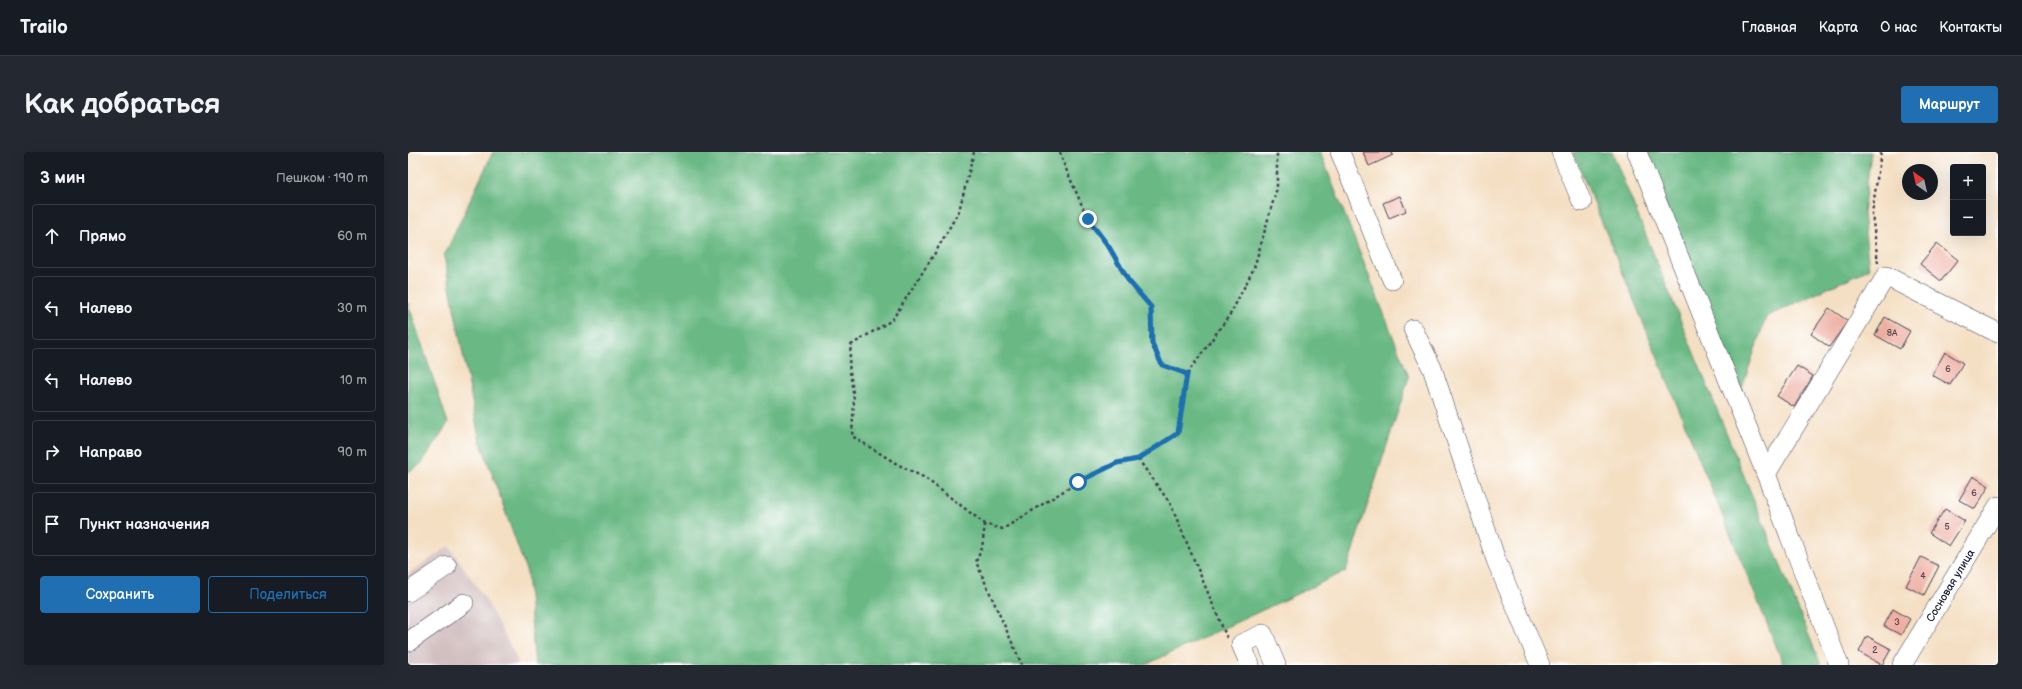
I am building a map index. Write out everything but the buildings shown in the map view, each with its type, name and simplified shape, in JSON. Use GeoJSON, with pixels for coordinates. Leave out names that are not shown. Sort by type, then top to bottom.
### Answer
{"type":"FeatureCollection","features":[{"type":"Feature","properties":{"kind":"street"},"geometry":{"type":"LineString","coordinates":[[1340,152],[1392,280]]}},
{"type":"Feature","properties":{"kind":"street"},"geometry":{"type":"LineString","coordinates":[[1561,152],[1582,202]]}},
{"type":"Feature","properties":{"kind":"street"},"geometry":{"type":"LineString","coordinates":[[1637,152],[1766,474],[1839,665]]}},
{"type":"Feature","properties":{"kind":"street"},"geometry":{"type":"LineString","coordinates":[[1766,474],[1886,276],[1998,333]]}},
{"type":"Feature","properties":{"kind":"street"},"geometry":{"type":"LineString","coordinates":[[1413,329],[1432,368],[1496,560],[1540,665]]}},
{"type":"Feature","properties":{"kind":"street","name":"Сосновая улица"},"geometry":{"type":"LineString","coordinates":[[1902,665],[1998,506]]}},
{"type":"Feature","properties":{"kind":"street"},"geometry":{"type":"LineString","coordinates":[[408,592],[447,566]]}},
{"type":"Feature","properties":{"kind":"street"},"geometry":{"type":"LineString","coordinates":[[408,642],[464,603]]}},
{"type":"Feature","properties":{"kind":"street"},"geometry":{"type":"LineString","coordinates":[[1250,665],[1241,644],[1263,634],[1276,665]]}},
{"type":"Feature","properties":{"kind":"path"},"geometry":{"type":"LineString","coordinates":[[974,152],[959,211],[935,253],[892,320],[851,345],[849,364],[854,400],[852,436],[897,464],[924,478],[985,524],[1003,529],[1078,482],[1117,463],[1138,459],[1178,433],[1187,374],[1231,313],[1254,268],[1277,188],[1277,152]]}},
{"type":"Feature","properties":{"kind":"path"},"geometry":{"type":"LineString","coordinates":[[1060,152],[1088,219],[1109,247],[1128,280],[1151,307],[1152,343],[1162,365],[1187,374]]}},
{"type":"Feature","properties":{"kind":"path"},"geometry":{"type":"LineString","coordinates":[[1881,152],[1872,213],[1879,273],[1886,276]]}},
{"type":"Feature","properties":{"kind":"path"},"geometry":{"type":"LineString","coordinates":[[1138,459],[1170,503],[1228,641]]}},
{"type":"Feature","properties":{"kind":"path"},"geometry":{"type":"LineString","coordinates":[[985,524],[982,548],[976,562],[1022,665]]}},
{"type":"Feature","properties":{"kind":"shaded area"},"geometry":{"type":"Polygon","coordinates":[[[449,546],[486,600],[517,659],[518,665],[408,665],[408,574],[449,546]]]}},
{"type":"Feature","properties":{"kind":"green space"},"geometry":{"type":"Polygon","coordinates":[[[493,152],[1320,152],[1409,377],[1346,571],[1145,665],[535,665],[527,573],[479,437],[444,256],[493,152]]]}},
{"type":"Feature","properties":{"kind":"green space"},"geometry":{"type":"Polygon","coordinates":[[[1573,152],[1612,152],[1821,665],[1784,665],[1573,152]]]}},
{"type":"Feature","properties":{"kind":"green space"},"geometry":{"type":"Polygon","coordinates":[[[1645,152],[1871,152],[1863,214],[1869,269],[1766,317],[1740,394],[1645,152]]]}},
{"type":"Feature","properties":{"kind":"green space"},"geometry":{"type":"Polygon","coordinates":[[[408,303],[448,423],[422,463],[408,472],[408,303]]]}},
{"type":"Feature","properties":{"kind":"route"},"geometry":{"type":"LineString","coordinates":[[1078,482],[1117,463],[1138,459],[1178,433],[1187,374],[1162,365],[1152,343],[1151,307],[1128,280],[1109,247],[1088,219]]}}]}
